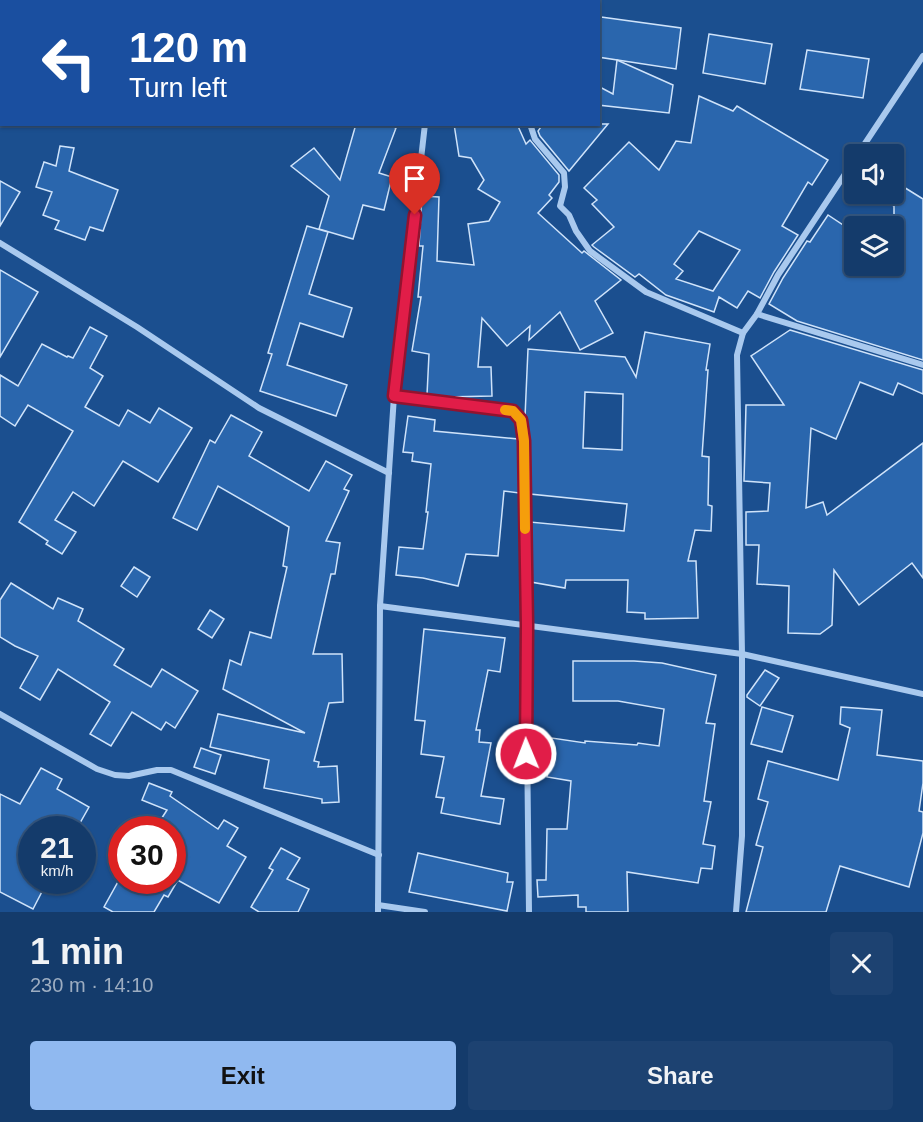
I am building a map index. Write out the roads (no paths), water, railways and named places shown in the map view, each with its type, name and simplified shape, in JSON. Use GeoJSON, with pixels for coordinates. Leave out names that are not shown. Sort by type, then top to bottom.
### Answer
{"type":"FeatureCollection","features":[{"type":"Feature","properties":{"kind":"street"},"geometry":{"type":"LineString","coordinates":[[865,144],[923,56]]}},
{"type":"Feature","properties":{"kind":"street"},"geometry":{"type":"LineString","coordinates":[[425,126],[394,396],[380,606],[378,909],[425,912]]}},
{"type":"Feature","properties":{"kind":"street"},"geometry":{"type":"LineString","coordinates":[[531,126],[535,139],[564,173],[566,188],[560,206],[569,215],[576,231],[590,251],[646,292],[743,333]]}},
{"type":"Feature","properties":{"kind":"street"},"geometry":{"type":"LineString","coordinates":[[735,912],[742,836],[742,654],[737,356],[743,333],[757,314],[778,274],[844,175]]}},
{"type":"Feature","properties":{"kind":"street"},"geometry":{"type":"LineString","coordinates":[[0,243],[136,327],[259,408],[389,473]]}},
{"type":"Feature","properties":{"kind":"street"},"geometry":{"type":"LineString","coordinates":[[757,314],[923,365]]}},
{"type":"Feature","properties":{"kind":"street"},"geometry":{"type":"LineString","coordinates":[[394,396],[513,411],[521,420],[524,441],[527,625],[525,732],[529,912]]}},
{"type":"Feature","properties":{"kind":"street"},"geometry":{"type":"LineString","coordinates":[[380,606],[742,654],[923,693]]}},
{"type":"Feature","properties":{"kind":"street"},"geometry":{"type":"LineString","coordinates":[[0,714],[97,769],[115,775],[129,776],[157,770],[171,770],[379,855]]}}]}
